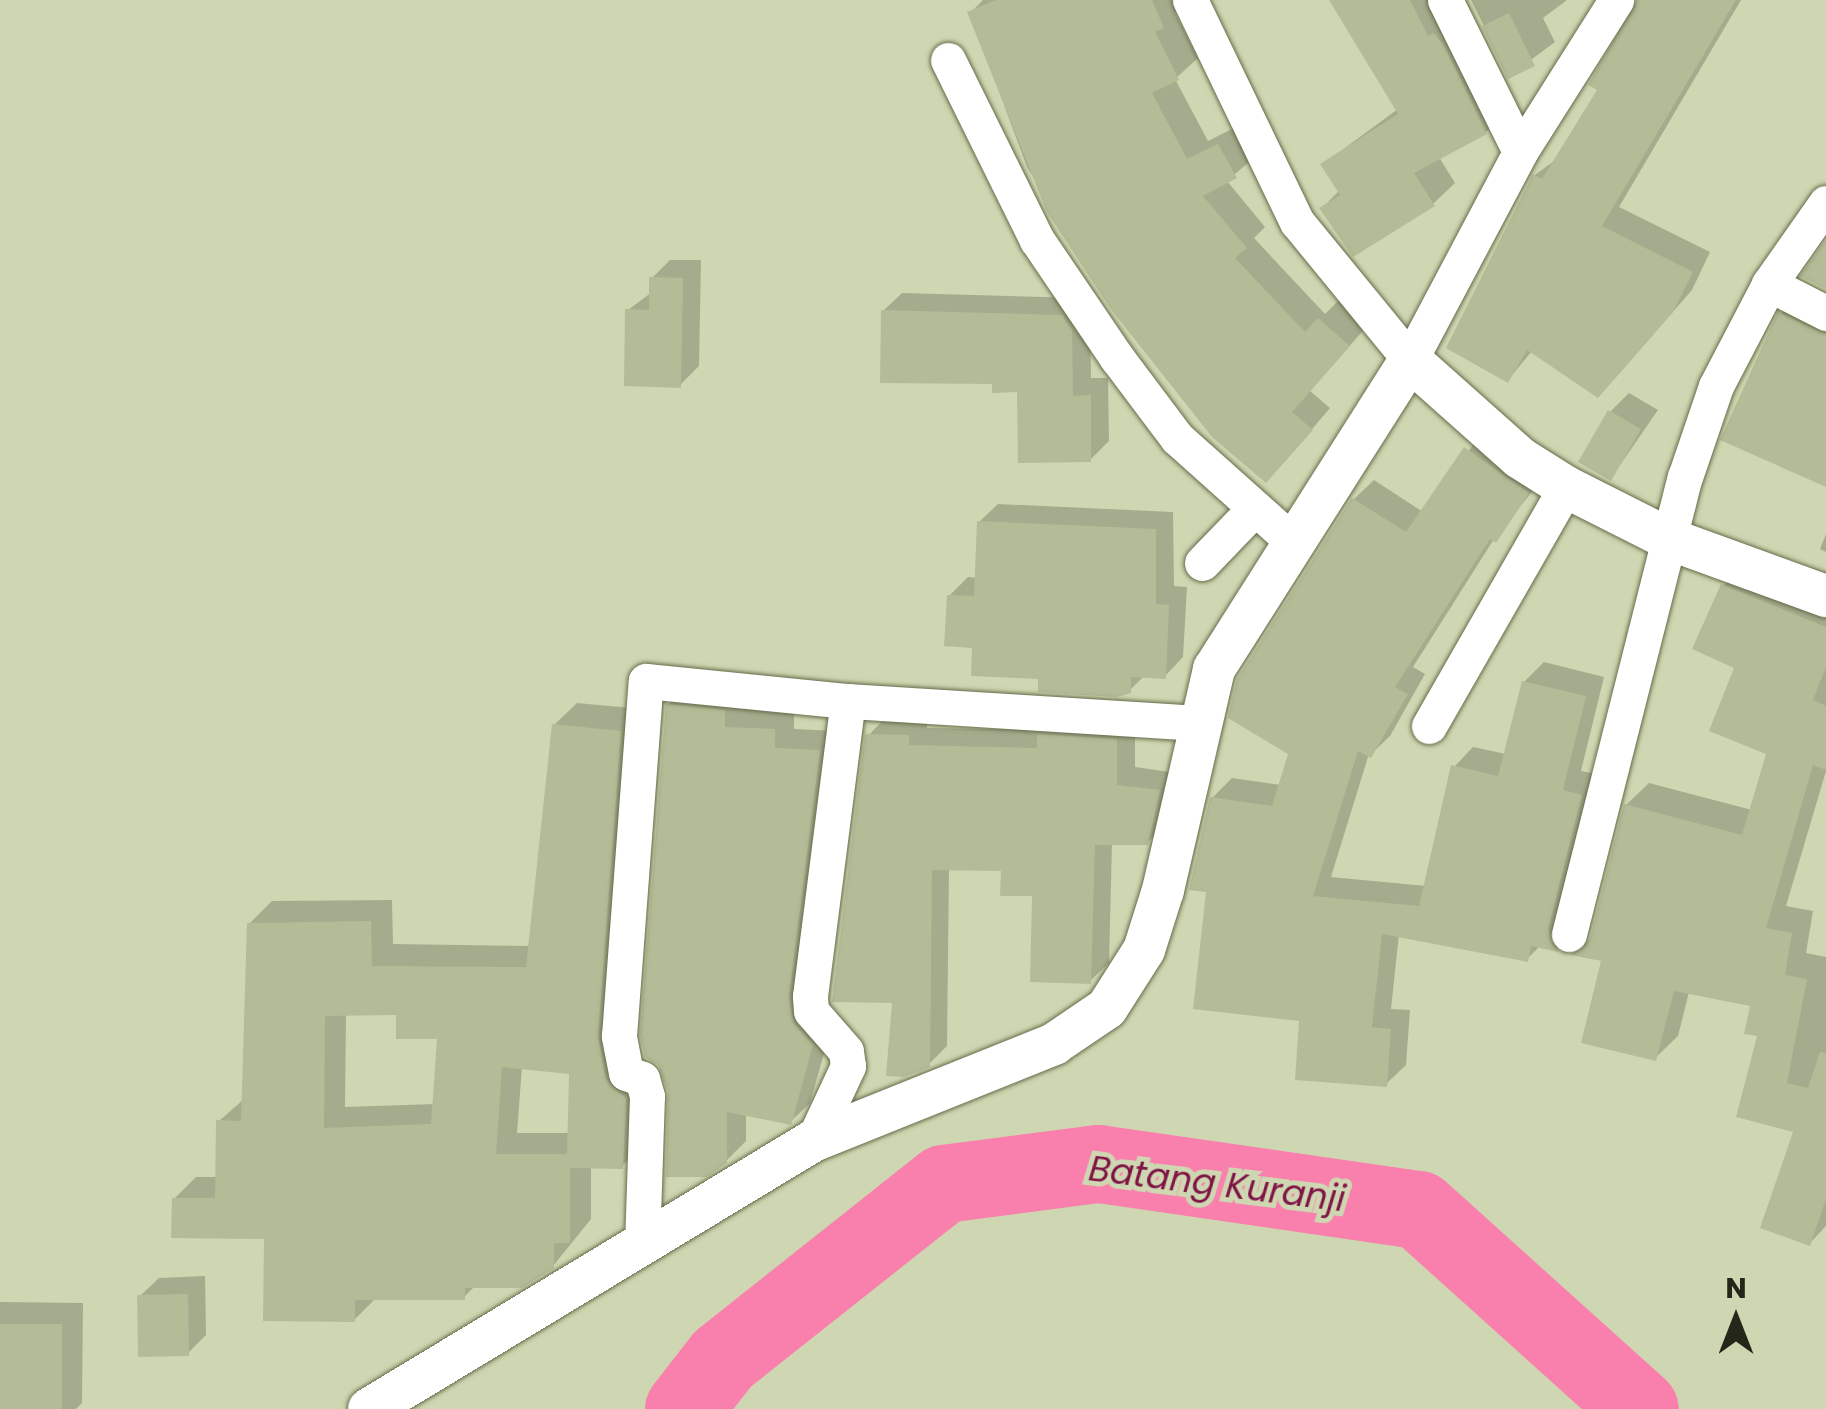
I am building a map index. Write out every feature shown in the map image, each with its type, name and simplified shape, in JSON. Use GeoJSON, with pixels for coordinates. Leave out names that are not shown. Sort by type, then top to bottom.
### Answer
{"type":"FeatureCollection","features":[{"type":"Feature","properties":{"kind":"street"},"geometry":{"type":"LineString","coordinates":[[1190,0],[1298,222],[1410,360],[1520,458],[1566,487],[1669,539],[1826,596]]}},
{"type":"Feature","properties":{"kind":"street"},"geometry":{"type":"LineString","coordinates":[[1445,0],[1520,152]]}},
{"type":"Feature","properties":{"kind":"street"},"geometry":{"type":"LineString","coordinates":[[369,1409],[814,1141],[1054,1044],[1107,1008],[1144,950],[1158,905],[1197,723],[1214,668],[1410,360],[1520,152],[1616,0]]}},
{"type":"Feature","properties":{"kind":"street"},"geometry":{"type":"LineString","coordinates":[[948,60],[1037,240],[1177,438],[1252,511],[1292,540]]}},
{"type":"Feature","properties":{"kind":"street"},"geometry":{"type":"LineString","coordinates":[[1569,934],[1669,539],[1716,386],[1770,284],[1826,203]]}},
{"type":"Feature","properties":{"kind":"street"},"geometry":{"type":"LineString","coordinates":[[1770,284],[1826,314]]}},
{"type":"Feature","properties":{"kind":"street"},"geometry":{"type":"LineString","coordinates":[[1428,726],[1566,487]]}},
{"type":"Feature","properties":{"kind":"street"},"geometry":{"type":"LineString","coordinates":[[1202,563],[1252,511]]}},
{"type":"Feature","properties":{"kind":"street"},"geometry":{"type":"LineString","coordinates":[[642,1246],[646,1096],[642,1079],[626,1074],[619,1036],[646,681],[848,700],[1197,723]]}},
{"type":"Feature","properties":{"kind":"street"},"geometry":{"type":"LineString","coordinates":[[814,1141],[848,1066],[846,1051],[811,1011],[810,996],[848,700]]}},
{"type":"Feature","properties":{"kind":"building"},"geometry":{"type":"Polygon","coordinates":[[[996,0],[1152,0],[1164,28],[1155,32],[1179,80],[1152,93],[1187,159],[1218,144],[1237,178],[1203,196],[1247,248],[1235,258],[1305,332],[1318,318],[1350,346],[1292,412],[1313,430],[1266,483],[1212,437],[1110,308],[1047,212],[967,12],[996,0]]]}},
{"type":"Feature","properties":{"kind":"building"},"geometry":{"type":"Polygon","coordinates":[[[1329,0],[1410,0],[1428,36],[1434,33],[1444,46],[1487,134],[1414,173],[1435,206],[1353,257],[1319,208],[1340,195],[1320,164],[1398,114],[1329,0]]]}},
{"type":"Feature","properties":{"kind":"building"},"geometry":{"type":"Polygon","coordinates":[[[1637,0],[1736,0],[1602,226],[1693,272],[1673,312],[1598,398],[1527,350],[1508,383],[1446,348],[1533,174],[1542,179],[1597,90],[1588,85],[1637,0]]]}},
{"type":"Feature","properties":{"kind":"building"},"geometry":{"type":"Polygon","coordinates":[[[1509,13],[1535,66],[1508,79],[1482,26],[1509,13]]]}},
{"type":"Feature","properties":{"kind":"building"},"geometry":{"type":"Polygon","coordinates":[[[1826,240],[1826,289],[1800,276],[1826,240]]]}},
{"type":"Feature","properties":{"kind":"building"},"geometry":{"type":"Polygon","coordinates":[[[649,277],[683,278],[681,388],[624,386],[625,309],[649,310],[649,277]]]}},
{"type":"Feature","properties":{"kind":"building"},"geometry":{"type":"Polygon","coordinates":[[[881,310],[1062,315],[1072,330],[1073,396],[1091,395],[1091,462],[1018,463],[1017,392],[992,393],[992,384],[880,383],[881,310]]]}},
{"type":"Feature","properties":{"kind":"building"},"geometry":{"type":"Polygon","coordinates":[[[1778,312],[1826,334],[1826,487],[1720,440],[1778,312]]]}},
{"type":"Feature","properties":{"kind":"building"},"geometry":{"type":"Polygon","coordinates":[[[1608,410],[1641,429],[1611,481],[1578,462],[1608,410]]]}},
{"type":"Feature","properties":{"kind":"building"},"geometry":{"type":"Polygon","coordinates":[[[1464,447],[1529,493],[1496,543],[1490,539],[1395,687],[1408,694],[1371,758],[1358,751],[1313,896],[1419,906],[1451,765],[1498,776],[1522,681],[1586,696],[1563,790],[1582,795],[1548,929],[1558,952],[1531,946],[1528,962],[1382,934],[1372,1027],[1391,1029],[1387,1087],[1295,1080],[1299,1021],[1193,1009],[1206,892],[1189,890],[1210,797],[1272,806],[1288,754],[1228,718],[1237,679],[1352,498],[1406,532],[1464,447]]]}},
{"type":"Feature","properties":{"kind":"building"},"geometry":{"type":"Polygon","coordinates":[[[977,521],[1156,529],[1156,604],[1169,605],[1166,679],[1131,677],[1131,693],[1117,697],[1038,692],[1038,679],[971,676],[972,648],[944,646],[947,595],[974,596],[977,521]]]}},
{"type":"Feature","properties":{"kind":"building"},"geometry":{"type":"Polygon","coordinates":[[[1721,584],[1826,627],[1826,667],[1813,700],[1826,706],[1826,770],[1813,765],[1766,928],[1792,933],[1785,975],[1807,979],[1787,1083],[1808,1088],[1820,1052],[1826,1053],[1826,1199],[1810,1246],[1760,1228],[1793,1132],[1736,1117],[1757,1036],[1744,1034],[1750,1006],[1674,991],[1656,1061],[1581,1043],[1601,961],[1571,955],[1590,939],[1624,804],[1742,835],[1766,754],[1709,731],[1734,668],[1692,649],[1721,584]]]}},
{"type":"Feature","properties":{"kind":"building"},"geometry":{"type":"Polygon","coordinates":[[[666,704],[725,710],[725,727],[775,729],[775,748],[820,750],[789,997],[794,1024],[813,1045],[791,1125],[727,1112],[727,1163],[706,1177],[666,1177],[668,1091],[658,1065],[645,1057],[640,1035],[666,704]]]}},
{"type":"Feature","properties":{"kind":"building"},"geometry":{"type":"Polygon","coordinates":[[[552,724],[621,731],[598,1035],[605,1078],[626,1099],[623,1169],[570,1168],[570,1243],[554,1243],[554,1268],[522,1288],[465,1288],[465,1300],[355,1300],[355,1322],[263,1321],[264,1239],[171,1238],[172,1198],[215,1198],[216,1120],[241,1121],[247,923],[371,921],[372,966],[526,967],[552,724]],[[396,1015],[325,1016],[324,1128],[431,1124],[437,1039],[396,1039],[396,1015]],[[502,1067],[496,1154],[567,1154],[569,1074],[502,1067]]]}},
{"type":"Feature","properties":{"kind":"building"},"geometry":{"type":"Polygon","coordinates":[[[865,734],[909,735],[909,745],[1037,748],[1037,734],[1117,739],[1117,785],[1160,790],[1148,845],[1095,845],[1091,984],[1030,982],[1032,896],[1000,896],[1001,871],[932,870],[930,1067],[904,1077],[886,1076],[892,1003],[832,1002],[865,734]]]}},
{"type":"Feature","properties":{"kind":"building"},"geometry":{"type":"Polygon","coordinates":[[[188,1294],[189,1356],[138,1357],[137,1295],[188,1294]]]}},
{"type":"Feature","properties":{"kind":"building"},"geometry":{"type":"Polygon","coordinates":[[[0,1324],[62,1324],[62,1409],[0,1409],[0,1324]]]}},
{"type":"Feature","properties":{"kind":"waterway","name":"Batang Kuranji"},"geometry":{"type":"LineString","coordinates":[[684,1409],[723,1359],[944,1184],[1099,1164],[1419,1210],[1640,1409]]}}]}
